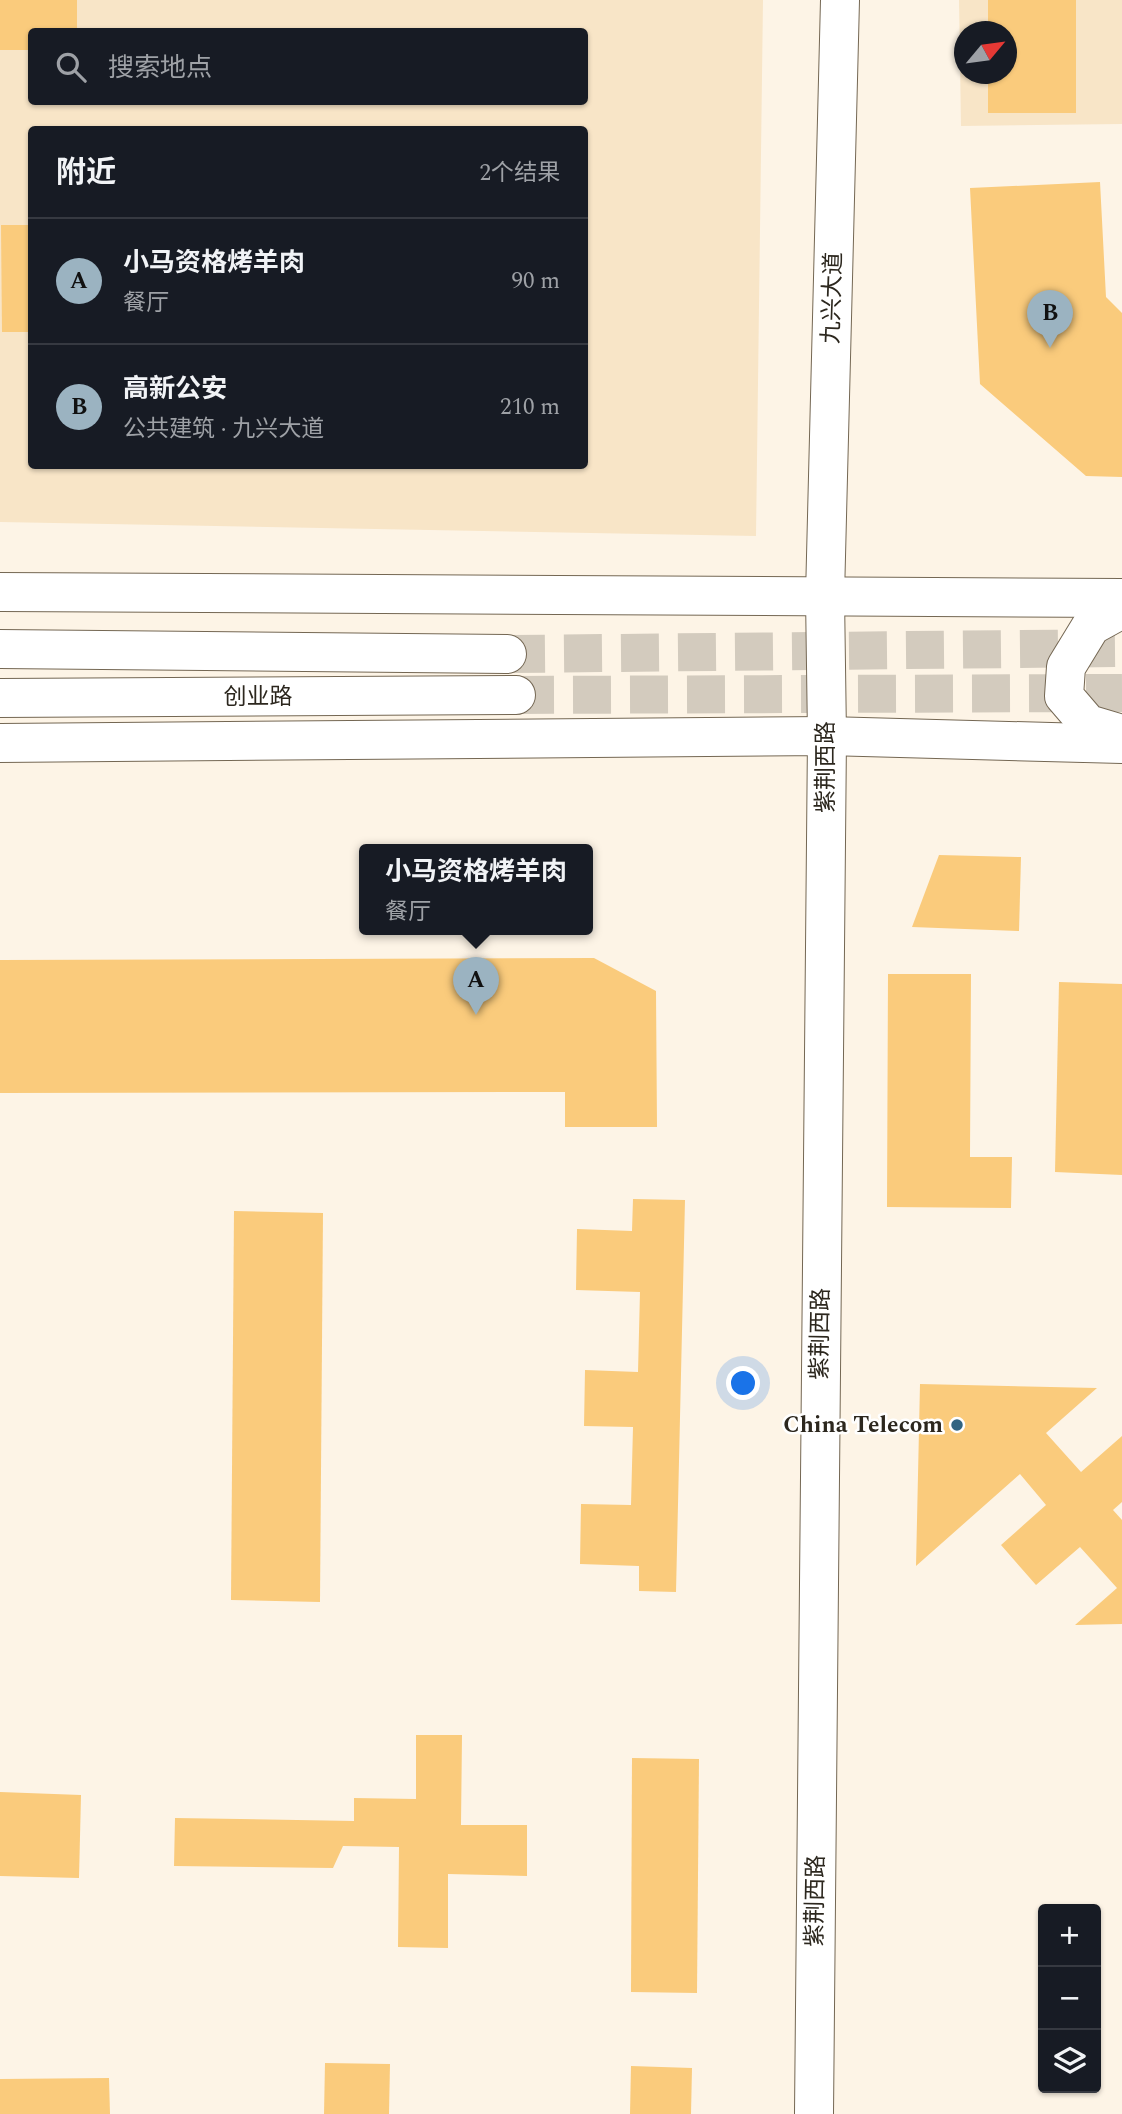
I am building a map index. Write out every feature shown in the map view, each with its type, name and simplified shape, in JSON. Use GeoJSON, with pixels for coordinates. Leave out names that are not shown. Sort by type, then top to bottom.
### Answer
{"type":"FeatureCollection","features":[{"type":"Feature","properties":{"kind":"street","name":"九兴大道"},"geometry":{"type":"LineString","coordinates":[[825,596],[840,0]]}},
{"type":"Feature","properties":{"kind":"street"},"geometry":{"type":"LineString","coordinates":[[0,592],[1122,598]]}},
{"type":"Feature","properties":{"kind":"street","name":"紫荆西路"},"geometry":{"type":"LineString","coordinates":[[814,2114],[827,737],[825,596]]}},
{"type":"Feature","properties":{"kind":"street"},"geometry":{"type":"LineString","coordinates":[[1122,609],[1091,626],[1066,667],[1064,696],[1088,724],[1122,734]]}},
{"type":"Feature","properties":{"kind":"street","name":"创业路"},"geometry":{"type":"LineString","coordinates":[[0,649],[507,654]]}},
{"type":"Feature","properties":{"kind":"street","name":"创业路"},"geometry":{"type":"LineString","coordinates":[[0,698],[516,695]]}},
{"type":"Feature","properties":{"kind":"street"},"geometry":{"type":"LineString","coordinates":[[0,743],[827,737],[1122,744]]}},
{"type":"Feature","properties":{"kind":"shaded area"},"geometry":{"type":"Polygon","coordinates":[[[0,0],[763,0],[756,536],[0,522],[0,0]]]}},
{"type":"Feature","properties":{"kind":"shaded area"},"geometry":{"type":"Polygon","coordinates":[[[959,0],[1122,0],[1122,124],[961,126],[960,84],[1017,84],[1017,21],[959,21],[959,0]]]}},
{"type":"Feature","properties":{"kind":"building"},"geometry":{"type":"Polygon","coordinates":[[[0,0],[77,0],[77,28],[28,28],[28,50],[0,50],[0,0]]]}},
{"type":"Feature","properties":{"kind":"building"},"geometry":{"type":"Polygon","coordinates":[[[988,0],[1076,0],[1076,113],[988,113],[988,84],[1017,84],[1017,21],[988,21],[988,0]]]}},
{"type":"Feature","properties":{"kind":"building"},"geometry":{"type":"Polygon","coordinates":[[[1100,182],[1106,297],[1122,313],[1122,477],[1086,476],[980,384],[970,188],[1100,182]]]}},
{"type":"Feature","properties":{"kind":"building"},"geometry":{"type":"Polygon","coordinates":[[[1,225],[28,225],[28,332],[2,332],[1,225]]]}},
{"type":"Feature","properties":{"kind":"building"},"geometry":{"type":"Polygon","coordinates":[[[939,855],[1021,857],[1019,931],[912,927],[939,855]]]}},
{"type":"Feature","properties":{"kind":"building"},"geometry":{"type":"Polygon","coordinates":[[[594,958],[656,991],[657,1127],[565,1127],[565,1092],[0,1093],[0,960],[594,958]]]}},
{"type":"Feature","properties":{"kind":"building"},"geometry":{"type":"Polygon","coordinates":[[[888,974],[971,974],[970,1157],[1012,1157],[1011,1208],[887,1207],[888,974]]]}},
{"type":"Feature","properties":{"kind":"building"},"geometry":{"type":"Polygon","coordinates":[[[1059,982],[1122,984],[1122,1175],[1055,1172],[1059,982]]]}},
{"type":"Feature","properties":{"kind":"building"},"geometry":{"type":"Polygon","coordinates":[[[633,1199],[685,1200],[676,1592],[639,1591],[639,1566],[580,1564],[581,1504],[631,1505],[633,1427],[584,1426],[585,1370],[638,1372],[640,1292],[576,1290],[577,1229],[632,1231],[633,1199]]]}},
{"type":"Feature","properties":{"kind":"building"},"geometry":{"type":"Polygon","coordinates":[[[234,1211],[323,1213],[320,1602],[231,1600],[234,1211]]]}},
{"type":"Feature","properties":{"kind":"building"},"geometry":{"type":"Polygon","coordinates":[[[920,1384],[1097,1388],[1046,1433],[1081,1472],[1122,1436],[1122,1502],[1113,1510],[1122,1520],[1122,1624],[1075,1625],[1117,1588],[1080,1547],[1036,1585],[1001,1545],[1046,1505],[1020,1474],[916,1566],[920,1384]]]}},
{"type":"Feature","properties":{"kind":"building"},"geometry":{"type":"Polygon","coordinates":[[[416,1735],[462,1735],[461,1825],[527,1825],[527,1876],[448,1874],[448,1948],[398,1947],[399,1847],[343,1846],[333,1868],[174,1866],[175,1818],[354,1821],[354,1798],[416,1799],[416,1735]]]}},
{"type":"Feature","properties":{"kind":"building"},"geometry":{"type":"Polygon","coordinates":[[[632,1758],[699,1759],[697,1993],[631,1992],[632,1758]]]}},
{"type":"Feature","properties":{"kind":"building"},"geometry":{"type":"Polygon","coordinates":[[[0,1792],[81,1795],[79,1878],[0,1876],[0,1792]]]}},
{"type":"Feature","properties":{"kind":"building"},"geometry":{"type":"Polygon","coordinates":[[[325,2063],[390,2064],[389,2114],[324,2114],[325,2063]]]}},
{"type":"Feature","properties":{"kind":"building"},"geometry":{"type":"Polygon","coordinates":[[[631,2066],[692,2068],[691,2114],[630,2114],[631,2066]]]}},
{"type":"Feature","properties":{"kind":"building"},"geometry":{"type":"Polygon","coordinates":[[[109,2078],[110,2114],[0,2114],[0,2079],[109,2078]]]}},
{"type":"Feature","properties":{"kind":"tunnel"},"geometry":{"type":"LineString","coordinates":[[507,654],[1122,648]]}},
{"type":"Feature","properties":{"kind":"tunnel"},"geometry":{"type":"LineString","coordinates":[[516,695],[1122,693]]}},
{"type":"Feature","properties":{"kind":"place","name":"高新公安"},"geometry":{"type":"Point","coordinates":[1050,348]}},
{"type":"Feature","properties":{"kind":"place","name":"小马资格烤羊肉"},"geometry":{"type":"Point","coordinates":[476,1015]}},
{"type":"Feature","properties":{"kind":"place","name":"China Telecom"},"geometry":{"type":"Point","coordinates":[957,1425]}}]}
